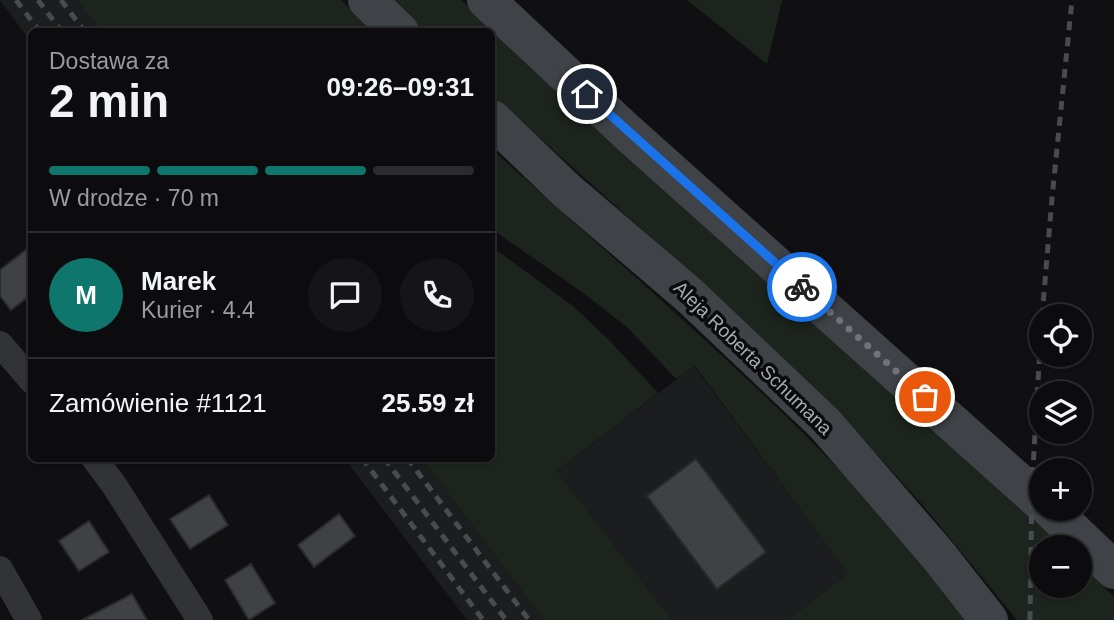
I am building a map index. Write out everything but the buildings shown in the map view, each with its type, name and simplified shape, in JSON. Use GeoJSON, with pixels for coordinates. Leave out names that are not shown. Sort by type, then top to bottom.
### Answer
{"type":"FeatureCollection","features":[{"type":"Feature","properties":{"kind":"main road"},"geometry":{"type":"LineString","coordinates":[[367,0],[396,28]]}},
{"type":"Feature","properties":{"kind":"main road"},"geometry":{"type":"LineString","coordinates":[[486,0],[628,132],[1029,491]]}},
{"type":"Feature","properties":{"kind":"main road","name":"Aleja Roberta Schumana"},"geometry":{"type":"LineString","coordinates":[[495,122],[566,190],[689,295],[825,424],[938,555],[989,620]]}},
{"type":"Feature","properties":{"kind":"main road"},"geometry":{"type":"LineString","coordinates":[[1063,521],[1114,570]]}},
{"type":"Feature","properties":{"kind":"street"},"geometry":{"type":"LineString","coordinates":[[0,344],[28,376]]}},
{"type":"Feature","properties":{"kind":"street"},"geometry":{"type":"LineString","coordinates":[[97,462],[200,620]]}},
{"type":"Feature","properties":{"kind":"street"},"geometry":{"type":"LineString","coordinates":[[0,569],[29,620]]}},
{"type":"Feature","properties":{"kind":"shaded area"},"geometry":{"type":"Polygon","coordinates":[[[0,0],[77,0],[99,28],[28,28],[28,38],[0,0]]]}},
{"type":"Feature","properties":{"kind":"shaded area"},"geometry":{"type":"Polygon","coordinates":[[[77,0],[341,0],[368,28],[99,28],[77,0]]]}},
{"type":"Feature","properties":{"kind":"shaded area"},"geometry":{"type":"Polygon","coordinates":[[[390,0],[461,0],[492,28],[420,28],[390,0]]]}},
{"type":"Feature","properties":{"kind":"shaded area"},"geometry":{"type":"Polygon","coordinates":[[[687,0],[782,0],[767,64],[687,0]]]}},
{"type":"Feature","properties":{"kind":"shaded area"},"geometry":{"type":"Polygon","coordinates":[[[495,31],[1029,515],[1029,521],[1035,521],[1051,535],[1029,535],[1029,598],[1092,598],[1092,574],[1114,597],[1114,620],[1017,620],[921,503],[839,413],[686,269],[495,98],[495,31]]]}},
{"type":"Feature","properties":{"kind":"shaded area"},"geometry":{"type":"Polygon","coordinates":[[[495,152],[687,323],[829,459],[887,520],[970,620],[788,620],[848,574],[695,366],[676,379],[628,328],[495,231],[495,152]]]}},
{"type":"Feature","properties":{"kind":"shaded area"},"geometry":{"type":"Polygon","coordinates":[[[495,249],[573,306],[658,393],[557,471],[672,620],[544,620],[424,462],[495,462],[495,249]]]}},
{"type":"Feature","properties":{"kind":"shaded area"},"geometry":{"type":"Polygon","coordinates":[[[694,366],[849,575],[788,620],[672,620],[557,471],[694,366]]]}},
{"type":"Feature","properties":{"kind":"shaded area"},"geometry":{"type":"Polygon","coordinates":[[[347,462],[424,462],[544,620],[467,620],[347,462]]]}},
{"type":"Feature","properties":{"kind":"railway"},"geometry":{"type":"LineString","coordinates":[[16,0],[37,28]]}},
{"type":"Feature","properties":{"kind":"railway"},"geometry":{"type":"LineString","coordinates":[[38,0],[59,28]]}},
{"type":"Feature","properties":{"kind":"railway"},"geometry":{"type":"LineString","coordinates":[[61,0],[82,28]]}},
{"type":"Feature","properties":{"kind":"railway"},"geometry":{"type":"LineString","coordinates":[[1043,304],[1072,0]]}},
{"type":"Feature","properties":{"kind":"railway"},"geometry":{"type":"LineString","coordinates":[[1030,620],[1032,485],[1039,367]]}},
{"type":"Feature","properties":{"kind":"railway"},"geometry":{"type":"LineString","coordinates":[[365,462],[483,620]]}},
{"type":"Feature","properties":{"kind":"railway"},"geometry":{"type":"LineString","coordinates":[[387,462],[506,620]]}},
{"type":"Feature","properties":{"kind":"railway"},"geometry":{"type":"LineString","coordinates":[[410,462],[529,620]]}},
{"type":"Feature","properties":{"kind":"way so far"},"geometry":{"type":"LineString","coordinates":[[802,287],[925,397]]}},
{"type":"Feature","properties":{"kind":"route"},"geometry":{"type":"LineString","coordinates":[[587,94],[802,287]]}}]}
